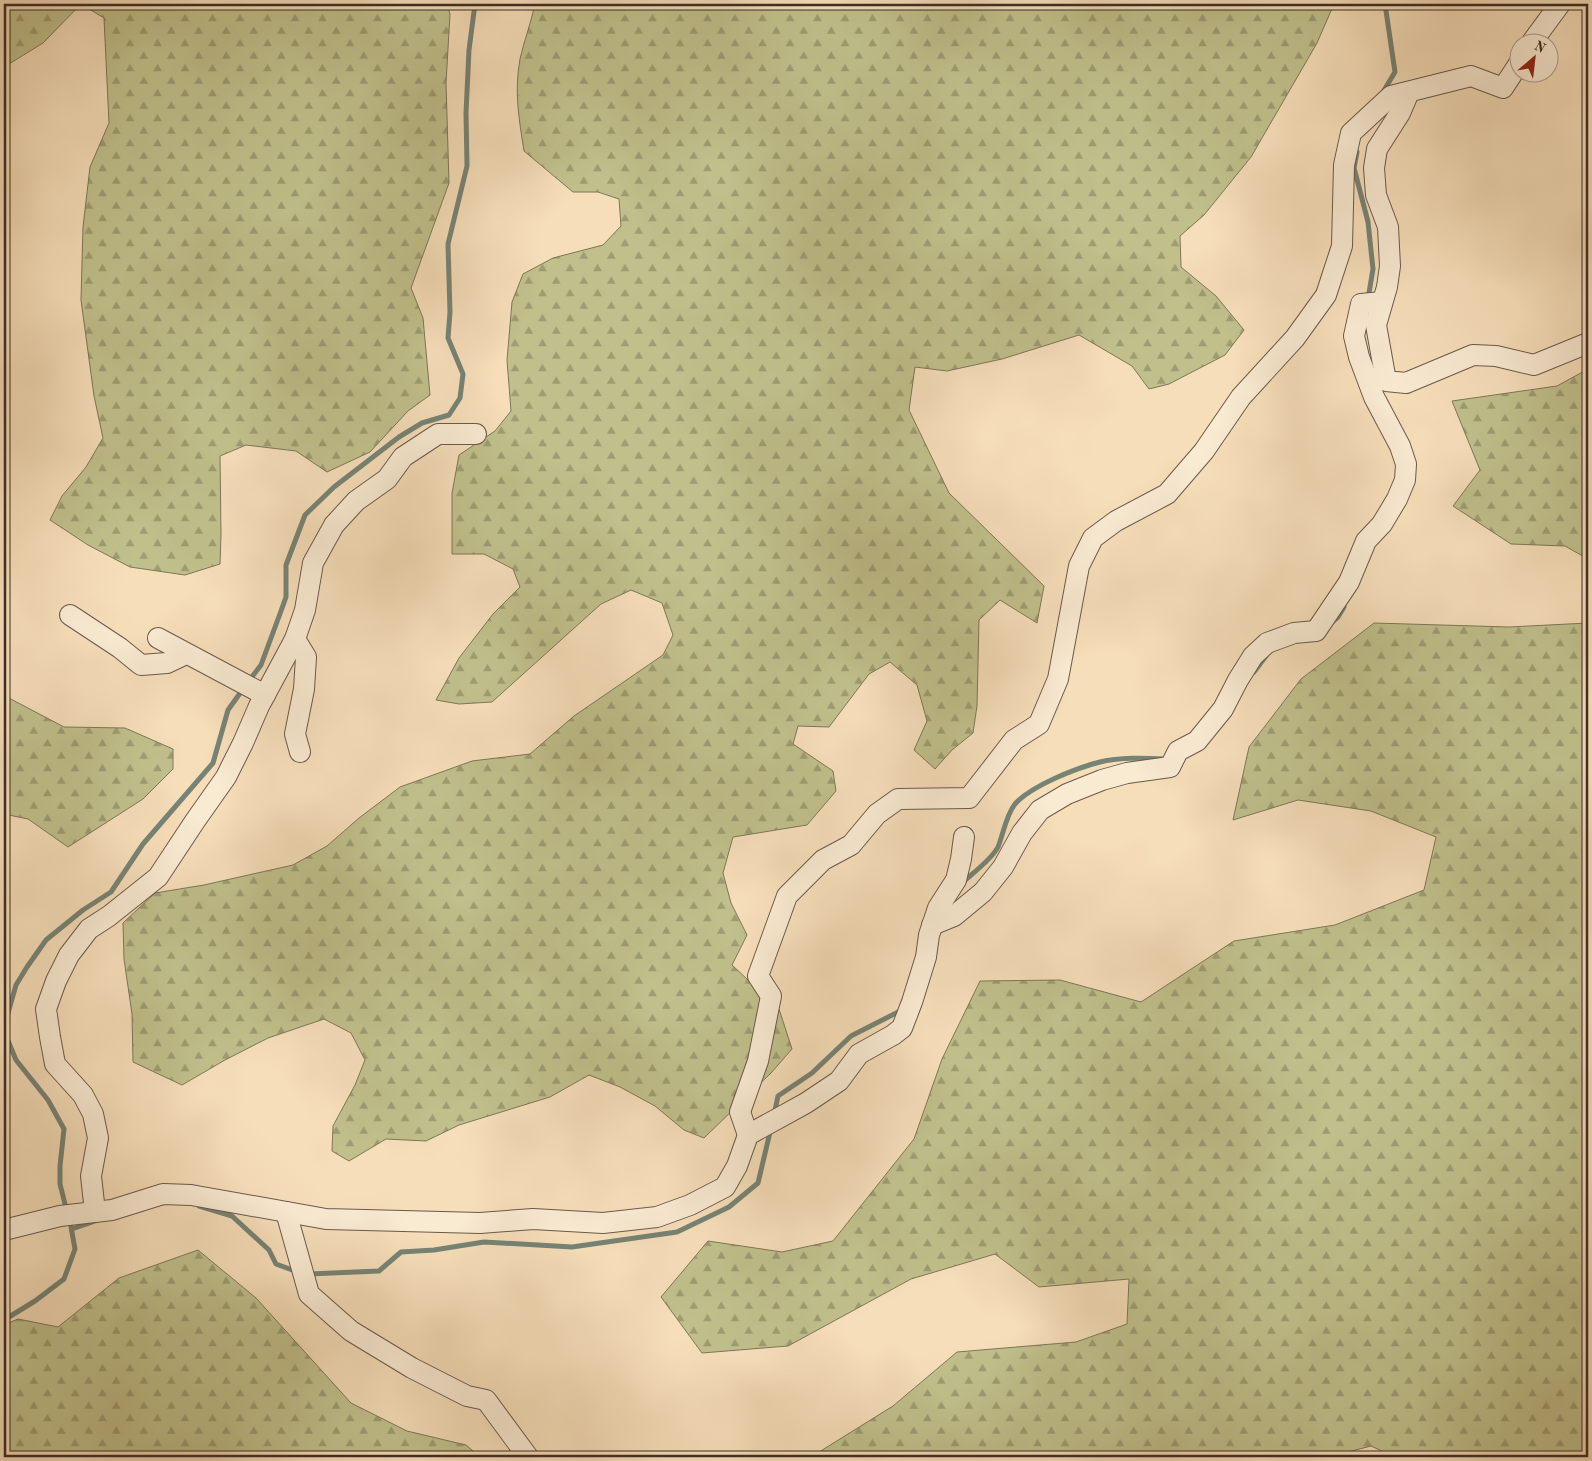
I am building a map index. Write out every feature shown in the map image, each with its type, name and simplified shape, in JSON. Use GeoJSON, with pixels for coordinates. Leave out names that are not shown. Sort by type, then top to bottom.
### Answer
{"type":"FeatureCollection","features":[{"type":"Feature","properties":{"kind":"street"},"geometry":{"type":"LineString","coordinates":[[1539,32],[1560,4]]}},
{"type":"Feature","properties":{"kind":"street"},"geometry":{"type":"LineString","coordinates":[[749,1134],[740,1112],[758,1060],[771,996],[758,976],[787,896],[823,860],[851,845],[877,814],[898,799],[969,798],[1014,740],[1038,724],[1058,679],[1080,566],[1093,538],[1116,521],[1167,494],[1204,451],[1241,397],[1295,338],[1326,295],[1342,246],[1344,165],[1351,133],[1391,96],[1471,76],[1503,88],[1510,77]]}},
{"type":"Feature","properties":{"kind":"street"},"geometry":{"type":"LineString","coordinates":[[935,917],[954,916],[983,892],[1003,867],[1022,833],[1040,810],[1067,794],[1102,780],[1174,759],[1197,741],[1223,709],[1253,656],[1267,643],[1294,633],[1316,631],[1349,582],[1366,541],[1382,524],[1397,500],[1405,480],[1406,464],[1400,446],[1374,397],[1357,350],[1354,336],[1374,303],[1387,287],[1390,266],[1388,227],[1376,195],[1374,168],[1377,149],[1400,113],[1409,92]]}},
{"type":"Feature","properties":{"kind":"street"},"geometry":{"type":"LineString","coordinates":[[1374,303],[1386,381],[1406,384],[1473,355],[1496,356],[1534,365],[1588,343]]}},
{"type":"Feature","properties":{"kind":"street"},"geometry":{"type":"LineString","coordinates":[[78,1214],[92,1176],[98,1138],[94,1114],[83,1095],[56,1064],[46,1009],[56,981],[69,955],[89,929],[109,916],[158,877],[226,777],[260,693],[295,639],[305,610],[313,563],[334,525],[356,501],[388,479],[403,457],[438,434],[476,434]]}},
{"type":"Feature","properties":{"kind":"street"},"geometry":{"type":"LineString","coordinates":[[70,615],[120,648],[141,665],[167,663],[186,654]]}},
{"type":"Feature","properties":{"kind":"street"},"geometry":{"type":"LineString","coordinates":[[158,638],[260,693]]}},
{"type":"Feature","properties":{"kind":"street"},"geometry":{"type":"LineString","coordinates":[[295,639],[306,657],[304,689],[295,734],[300,752]]}},
{"type":"Feature","properties":{"kind":"street"},"geometry":{"type":"LineString","coordinates":[[4,1230],[78,1214],[112,1210],[163,1194],[191,1194],[326,1219],[480,1223],[533,1219],[603,1222],[657,1217],[690,1205],[725,1187],[737,1166],[749,1134],[806,1103],[839,1081],[859,1054],[902,1028],[926,957],[929,935],[935,917],[956,880],[964,837]]}},
{"type":"Feature","properties":{"kind":"street"},"geometry":{"type":"LineString","coordinates":[[286,1212],[309,1294],[351,1331],[420,1372],[467,1396],[486,1400],[528,1457]]}},
{"type":"Feature","properties":{"kind":"green space"},"geometry":{"type":"Polygon","coordinates":[[[4,4],[81,4],[43,43],[4,67],[4,4]]]}},
{"type":"Feature","properties":{"kind":"green space"},"geometry":{"type":"Polygon","coordinates":[[[81,4],[447,4],[450,14],[446,83],[449,183],[411,288],[423,318],[430,395],[408,411],[370,452],[327,472],[296,451],[246,445],[220,456],[220,564],[185,575],[130,567],[88,545],[50,520],[62,496],[86,467],[103,438],[94,396],[81,300],[83,227],[90,167],[109,123],[104,18],[81,4]]]}},
{"type":"Feature","properties":{"kind":"green space"},"geometry":{"type":"Polygon","coordinates":[[[535,4],[1334,4],[1317,43],[1251,157],[1204,215],[1180,236],[1181,267],[1216,296],[1244,330],[1225,355],[1169,384],[1149,389],[1132,366],[1079,335],[1002,359],[947,371],[915,367],[909,410],[949,493],[1044,586],[1037,623],[1000,600],[979,620],[977,706],[973,733],[952,750],[935,769],[914,750],[927,721],[917,685],[890,662],[869,674],[829,727],[798,726],[793,744],[833,771],[836,791],[807,825],[733,837],[723,873],[731,903],[747,935],[732,965],[779,1009],[792,1049],[771,1073],[704,1138],[684,1130],[655,1106],[620,1087],[589,1075],[550,1097],[459,1125],[426,1141],[386,1139],[349,1161],[332,1151],[333,1126],[355,1085],[365,1060],[351,1033],[324,1019],[268,1038],[182,1085],[133,1062],[132,1014],[124,959],[123,923],[155,893],[204,885],[293,865],[327,846],[359,818],[400,787],[472,761],[530,754],[574,716],[663,655],[673,635],[662,603],[631,590],[601,604],[492,702],[459,704],[436,700],[459,658],[493,614],[520,587],[513,569],[484,554],[452,554],[452,493],[459,455],[495,431],[511,411],[507,360],[512,302],[523,274],[553,258],[603,245],[621,226],[619,199],[598,192],[573,192],[524,151],[520,128],[517,83],[520,59],[535,4]]]}},
{"type":"Feature","properties":{"kind":"green space"},"geometry":{"type":"Polygon","coordinates":[[[1588,369],[1588,559],[1565,546],[1511,544],[1453,506],[1480,470],[1452,401],[1557,386],[1588,369]]]}},
{"type":"Feature","properties":{"kind":"green space"},"geometry":{"type":"Polygon","coordinates":[[[1374,623],[1509,627],[1588,623],[1588,1457],[1395,1457],[1371,1446],[1329,1457],[811,1457],[893,1406],[957,1352],[1076,1342],[1127,1324],[1129,1279],[1039,1287],[995,1254],[911,1279],[788,1346],[702,1353],[661,1297],[708,1241],[782,1252],[833,1241],[914,1139],[942,1059],[980,981],[1060,980],[1141,1002],[1234,941],[1335,925],[1424,890],[1436,837],[1371,811],[1298,800],[1233,820],[1249,747],[1301,679],[1374,623]]]}},
{"type":"Feature","properties":{"kind":"green space"},"geometry":{"type":"Polygon","coordinates":[[[4,691],[5,696],[64,727],[125,728],[173,749],[173,769],[143,799],[68,847],[28,819],[4,814],[4,691]]]}},
{"type":"Feature","properties":{"kind":"green space"},"geometry":{"type":"Polygon","coordinates":[[[198,1250],[256,1298],[351,1403],[407,1431],[466,1445],[480,1457],[4,1457],[4,1325],[18,1319],[58,1327],[119,1278],[198,1250]]]}},
{"type":"Feature","properties":{"kind":"waterway"},"geometry":{"type":"LineString","coordinates":[[248,682],[261,665],[286,597],[286,565],[305,515],[334,487],[399,437],[422,423],[449,415],[460,398],[463,374],[448,338],[450,312],[448,244],[467,166],[466,113],[469,50],[475,4]]}},
{"type":"Feature","properties":{"kind":"waterway"},"geometry":{"type":"LineString","coordinates":[[1383,92],[1395,72],[1385,4]]}},
{"type":"Feature","properties":{"kind":"waterway"},"geometry":{"type":"LineString","coordinates":[[1357,152],[1354,168],[1368,222],[1373,269],[1368,299]]}},
{"type":"Feature","properties":{"kind":"waterway"},"geometry":{"type":"LineString","coordinates":[[1331,623],[1338,617],[1344,607]]}},
{"type":"Feature","properties":{"kind":"waterway"},"geometry":{"type":"LineString","coordinates":[[1254,672],[1266,656]]}},
{"type":"Feature","properties":{"kind":"waterway"},"geometry":{"type":"LineString","coordinates":[[4,1027],[16,985],[46,940],[83,910],[111,892],[143,844],[213,763],[228,710],[243,689]]}},
{"type":"Feature","properties":{"kind":"waterway"},"geometry":{"type":"LineString","coordinates":[[963,882],[995,852],[1007,819],[1015,804],[1022,797],[1043,784],[1067,773],[1108,760],[1165,759]]}},
{"type":"Feature","properties":{"kind":"waterway"},"geometry":{"type":"LineString","coordinates":[[774,1115],[778,1096],[812,1073],[851,1036],[902,1010]]}},
{"type":"Feature","properties":{"kind":"waterway"},"geometry":{"type":"LineString","coordinates":[[4,1031],[16,1060],[48,1100],[64,1129],[60,1184],[67,1212]]}},
{"type":"Feature","properties":{"kind":"waterway"},"geometry":{"type":"LineString","coordinates":[[309,1274],[379,1271],[401,1252],[434,1250],[484,1242],[572,1247],[677,1232],[729,1207],[758,1183],[771,1128]]}},
{"type":"Feature","properties":{"kind":"waterway"},"geometry":{"type":"LineString","coordinates":[[199,1206],[232,1216],[269,1250],[276,1264],[298,1272]]}},
{"type":"Feature","properties":{"kind":"waterway"},"geometry":{"type":"LineString","coordinates":[[72,1229],[95,1221]]}},
{"type":"Feature","properties":{"kind":"waterway"},"geometry":{"type":"LineString","coordinates":[[4,1320],[35,1301],[64,1279],[75,1249],[71,1227]]}}]}
